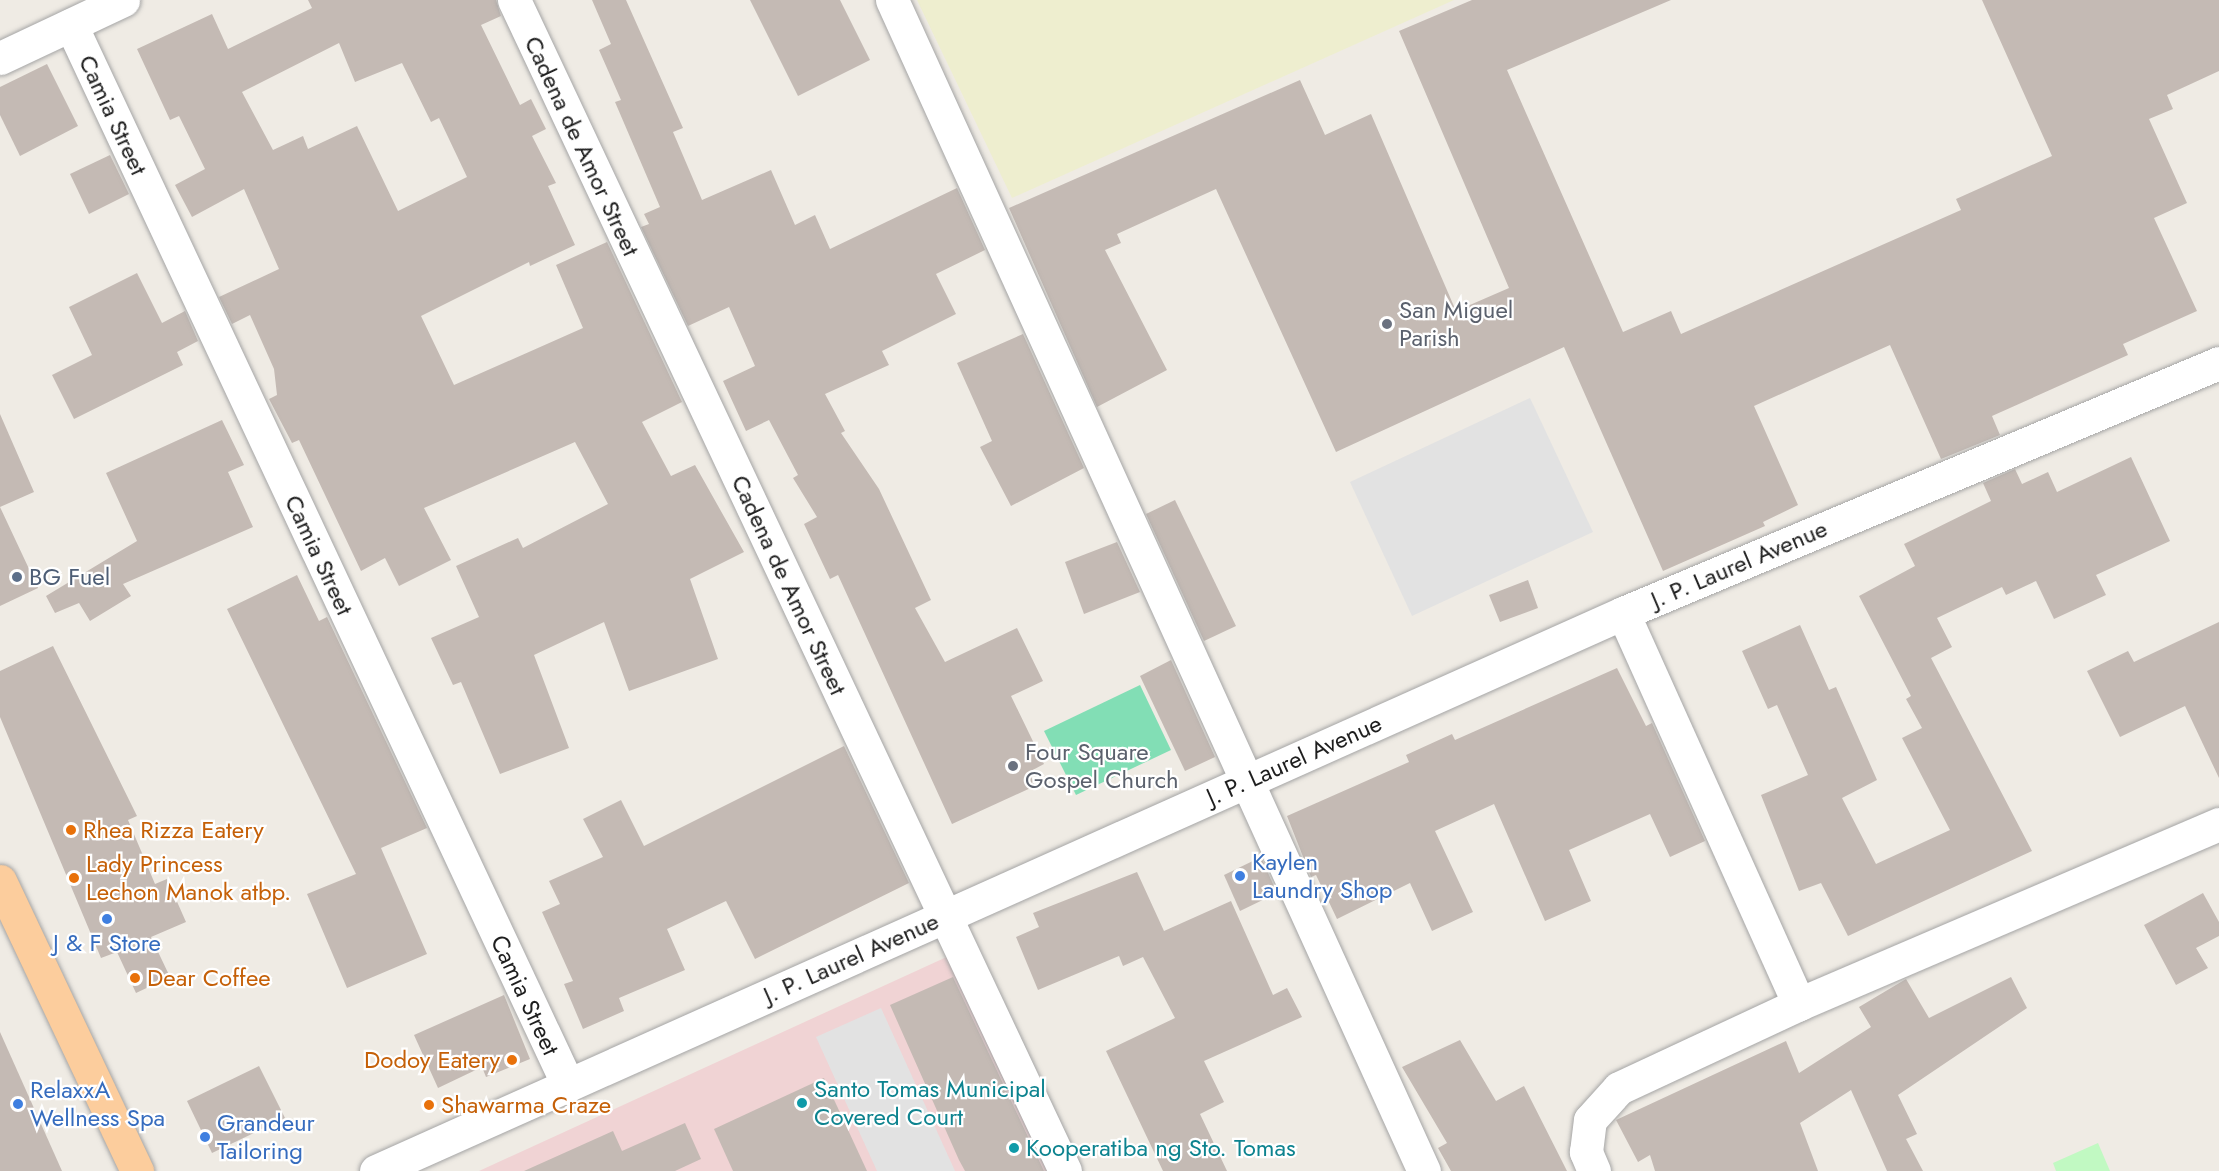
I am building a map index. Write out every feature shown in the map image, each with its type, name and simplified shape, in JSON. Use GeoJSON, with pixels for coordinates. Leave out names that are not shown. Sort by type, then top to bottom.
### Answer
{"type":"FeatureCollection","features":[{"type":"Feature","properties":{"kind":"main road"},"geometry":{"type":"LineString","coordinates":[[0,881],[137,1171]]}},
{"type":"Feature","properties":{"kind":"street"},"geometry":{"type":"LineString","coordinates":[[0,58],[123,0]]}},
{"type":"Feature","properties":{"kind":"street","name":"Cadena de Amor Street"},"geometry":{"type":"LineString","coordinates":[[514,0],[1065,1171]]}},
{"type":"Feature","properties":{"kind":"street"},"geometry":{"type":"LineString","coordinates":[[892,0],[1249,781],[1424,1171]]}},
{"type":"Feature","properties":{"kind":"street","name":"Camia Street"},"geometry":{"type":"LineString","coordinates":[[71,25],[568,1085]]}},
{"type":"Feature","properties":{"kind":"street","name":"J. P. Laurel Avenue"},"geometry":{"type":"LineString","coordinates":[[375,1171],[1623,613],[2219,363]]}},
{"type":"Feature","properties":{"kind":"street"},"geometry":{"type":"LineString","coordinates":[[1623,613],[1799,1004]]}},
{"type":"Feature","properties":{"kind":"street"},"geometry":{"type":"LineString","coordinates":[[1594,1171],[1586,1152],[1590,1120],[1619,1088],[1799,1004],[2219,824]]}},
{"type":"Feature","properties":{"kind":"shaded area"},"geometry":{"type":"Polygon","coordinates":[[[1530,398],[1593,532],[1412,616],[1350,482],[1530,398]]]}},
{"type":"Feature","properties":{"kind":"shaded area"},"geometry":{"type":"Polygon","coordinates":[[[951,955],[1049,1171],[479,1171],[951,955]]]}},
{"type":"Feature","properties":{"kind":"shaded area"},"geometry":{"type":"Polygon","coordinates":[[[881,1008],[955,1171],[877,1171],[816,1037],[881,1008]]]}},
{"type":"Feature","properties":{"kind":"green space"},"geometry":{"type":"Polygon","coordinates":[[[917,0],[1454,0],[1012,198],[917,0]]]}},
{"type":"Feature","properties":{"kind":"green space"},"geometry":{"type":"Polygon","coordinates":[[[1140,685],[1171,750],[1076,795],[1044,731],[1140,685]]]}},
{"type":"Feature","properties":{"kind":"green space"},"geometry":{"type":"Polygon","coordinates":[[[2098,1143],[2110,1171],[2056,1171],[2053,1163],[2098,1143]]]}},
{"type":"Feature","properties":{"kind":"building"},"geometry":{"type":"Polygon","coordinates":[[[308,0],[496,0],[501,16],[481,25],[520,105],[531,99],[546,129],[532,136],[556,183],[548,186],[575,245],[530,266],[529,262],[421,316],[454,385],[583,328],[556,265],[607,242],[682,402],[642,422],[671,476],[695,465],[744,552],[690,579],[718,659],[629,691],[604,622],[534,655],[569,748],[500,774],[461,682],[453,685],[431,638],[479,617],[456,566],[518,538],[523,548],[608,504],[575,442],[424,508],[451,560],[399,586],[385,558],[361,571],[299,440],[292,443],[269,399],[277,395],[274,369],[250,315],[232,324],[219,297],[279,269],[244,189],[192,217],[175,185],[205,169],[179,116],[170,120],[137,49],[212,14],[228,49],[312,8],[308,0]],[[339,43],[242,92],[273,150],[303,136],[308,149],[357,126],[398,211],[467,177],[439,118],[431,122],[402,63],[355,82],[339,43]]]}},
{"type":"Feature","properties":{"kind":"building"},"geometry":{"type":"Polygon","coordinates":[[[592,0],[626,0],[683,128],[673,132],[702,200],[771,170],[795,225],[815,215],[830,249],[957,188],[985,250],[936,274],[956,314],[882,351],[889,365],[825,394],[845,431],[841,433],[879,489],[931,600],[915,608],[945,662],[1017,628],[1043,681],[1011,696],[1044,764],[1029,772],[1035,786],[952,824],[838,575],[830,579],[804,524],[817,517],[793,478],[798,475],[769,420],[746,431],[723,381],[755,366],[729,307],[688,326],[641,227],[649,224],[644,214],[660,207],[615,102],[621,100],[599,50],[611,44],[592,0]]]}},
{"type":"Feature","properties":{"kind":"building"},"geometry":{"type":"Polygon","coordinates":[[[750,0],[840,0],[870,60],[798,96],[750,0]]]}},
{"type":"Feature","properties":{"kind":"building"},"geometry":{"type":"Polygon","coordinates":[[[1472,0],[1671,0],[1507,70],[1623,332],[1671,311],[1681,334],[1961,210],[1956,199],[2052,156],[1982,0],[2219,0],[2219,71],[2167,95],[2173,109],[2149,119],[2187,203],[2154,218],[2197,311],[2123,344],[2128,355],[1992,416],[2000,435],[1941,459],[1890,345],[1754,406],[1798,505],[1763,522],[1765,526],[1663,571],[1564,347],[1336,452],[1216,189],[1117,234],[1121,243],[1105,250],[1167,370],[1097,407],[1009,208],[1300,80],[1325,135],[1371,114],[1456,311],[1509,288],[1399,31],[1472,0]]]}},
{"type":"Feature","properties":{"kind":"building"},"geometry":{"type":"Polygon","coordinates":[[[47,64],[78,126],[20,156],[0,115],[0,87],[47,64]]]}},
{"type":"Feature","properties":{"kind":"building"},"geometry":{"type":"Polygon","coordinates":[[[110,155],[129,194],[89,214],[70,174],[110,155]]]}},
{"type":"Feature","properties":{"kind":"building"},"geometry":{"type":"Polygon","coordinates":[[[137,273],[162,323],[185,311],[198,341],[177,352],[183,365],[74,419],[52,375],[92,355],[69,307],[137,273]]]}},
{"type":"Feature","properties":{"kind":"building"},"geometry":{"type":"Polygon","coordinates":[[[1023,334],[1084,468],[1011,506],[980,447],[992,441],[957,363],[1023,334]]]}},
{"type":"Feature","properties":{"kind":"building"},"geometry":{"type":"Polygon","coordinates":[[[0,414],[34,492],[0,507],[0,414]]]}},
{"type":"Feature","properties":{"kind":"building"},"geometry":{"type":"Polygon","coordinates":[[[222,420],[244,465],[228,472],[253,527],[123,584],[131,596],[90,621],[79,603],[55,613],[46,596],[137,541],[106,473],[222,420]]]}},
{"type":"Feature","properties":{"kind":"building"},"geometry":{"type":"Polygon","coordinates":[[[2131,457],[2170,541],[2096,575],[2106,595],[2054,619],[2036,581],[2006,595],[2002,587],[1937,618],[1952,647],[1931,658],[2032,851],[1848,936],[1821,883],[1799,891],[1761,795],[1808,775],[1777,705],[1768,709],[1742,651],[1800,625],[1829,690],[1836,687],[1877,780],[1842,798],[1876,864],[1950,830],[1902,738],[1922,728],[1906,699],[1911,696],[1859,596],[1915,566],[1904,544],[1991,501],[1983,483],[2015,469],[2022,484],[2048,472],[2057,492],[2131,457]]]}},
{"type":"Feature","properties":{"kind":"building"},"geometry":{"type":"Polygon","coordinates":[[[1175,500],[1236,626],[1204,641],[1146,514],[1175,500]]]}},
{"type":"Feature","properties":{"kind":"building","name":"BG Fuel"},"geometry":{"type":"Polygon","coordinates":[[[0,507],[38,588],[0,606],[0,507]]]}},
{"type":"Feature","properties":{"kind":"building"},"geometry":{"type":"Polygon","coordinates":[[[1117,542],[1140,592],[1084,614],[1065,562],[1117,542]]]}},
{"type":"Feature","properties":{"kind":"building"},"geometry":{"type":"Polygon","coordinates":[[[297,575],[319,621],[327,617],[427,828],[381,848],[427,954],[347,988],[307,894],[356,874],[227,609],[297,575]]]}},
{"type":"Feature","properties":{"kind":"building"},"geometry":{"type":"Polygon","coordinates":[[[1528,580],[1538,608],[1500,622],[1489,595],[1528,580]]]}},
{"type":"Feature","properties":{"kind":"building"},"geometry":{"type":"Polygon","coordinates":[[[2219,622],[2219,778],[2185,706],[2120,737],[2087,671],[2128,651],[2134,662],[2219,622]]]}},
{"type":"Feature","properties":{"kind":"building"},"geometry":{"type":"Polygon","coordinates":[[[53,646],[137,816],[128,820],[155,884],[167,879],[186,922],[151,937],[170,977],[136,993],[117,952],[101,958],[0,717],[0,671],[53,646]]]}},
{"type":"Feature","properties":{"kind":"building"},"geometry":{"type":"Polygon","coordinates":[[[1171,660],[1215,757],[1185,771],[1140,676],[1171,660]]]}},
{"type":"Feature","properties":{"kind":"building"},"geometry":{"type":"Polygon","coordinates":[[[1617,668],[1646,726],[1652,723],[1705,841],[1670,857],[1650,814],[1569,850],[1591,901],[1545,921],[1494,804],[1435,831],[1473,912],[1432,931],[1410,883],[1337,919],[1316,875],[1311,877],[1287,816],[1409,762],[1406,755],[1452,734],[1455,740],[1617,668]]]}},
{"type":"Feature","properties":{"kind":"building"},"geometry":{"type":"Polygon","coordinates":[[[844,746],[909,883],[755,959],[726,901],[667,929],[685,970],[619,998],[624,1011],[583,1029],[564,984],[573,981],[542,912],[560,904],[549,881],[603,857],[583,819],[621,800],[644,846],[844,746]]]}},
{"type":"Feature","properties":{"kind":"building"},"geometry":{"type":"Polygon","coordinates":[[[1261,857],[1277,893],[1240,911],[1224,875],[1261,857]]]}},
{"type":"Feature","properties":{"kind":"building"},"geometry":{"type":"Polygon","coordinates":[[[1137,872],[1164,931],[1231,901],[1273,995],[1287,988],[1302,1017],[1204,1061],[1224,1102],[1200,1114],[1227,1171],[1163,1171],[1106,1051],[1175,1018],[1143,957],[1123,966],[1119,956],[1038,990],[1016,937],[1039,927],[1033,913],[1137,872]]]}},
{"type":"Feature","properties":{"kind":"building"},"geometry":{"type":"Polygon","coordinates":[[[2203,893],[2219,922],[2219,936],[2196,948],[2208,968],[2176,985],[2144,925],[2203,893]]]}},
{"type":"Feature","properties":{"kind":"building"},"geometry":{"type":"Polygon","coordinates":[[[953,977],[1044,1171],[965,1171],[959,1160],[890,1005],[953,977]]]}},
{"type":"Feature","properties":{"kind":"building"},"geometry":{"type":"Polygon","coordinates":[[[2011,977],[2027,1008],[1898,1095],[1917,1134],[1906,1139],[1923,1171],[1887,1171],[1851,1090],[1800,1123],[1818,1171],[1655,1171],[1650,1155],[1638,1162],[1616,1120],[1786,1041],[1799,1073],[1871,1027],[1859,1007],[1906,979],[1929,1018],[2011,977]]]}},
{"type":"Feature","properties":{"kind":"building"},"geometry":{"type":"Polygon","coordinates":[[[504,995],[530,1059],[486,1077],[482,1067],[438,1088],[414,1035],[504,995]]]}},
{"type":"Feature","properties":{"kind":"building"},"geometry":{"type":"Polygon","coordinates":[[[0,1032],[62,1171],[0,1171],[0,1032]]]}},
{"type":"Feature","properties":{"kind":"building"},"geometry":{"type":"Polygon","coordinates":[[[1460,1040],[1496,1101],[1524,1086],[1567,1171],[1451,1171],[1438,1148],[1447,1143],[1402,1067],[1460,1040]]]}},
{"type":"Feature","properties":{"kind":"building"},"geometry":{"type":"Polygon","coordinates":[[[259,1066],[285,1118],[212,1153],[187,1101],[259,1066]]]}},
{"type":"Feature","properties":{"kind":"building","name":"Santo Tomas Municipal Covered Court"},"geometry":{"type":"Polygon","coordinates":[[[824,1078],[867,1171],[733,1171],[714,1129],[824,1078]]]}},
{"type":"Feature","properties":{"kind":"building"},"geometry":{"type":"Polygon","coordinates":[[[685,1123],[701,1159],[675,1171],[524,1171],[613,1131],[622,1151],[685,1123]]]}},
{"type":"Feature","properties":{"kind":"place","name":"San Miguel Parish"},"geometry":{"type":"Point","coordinates":[1387,324]}},
{"type":"Feature","properties":{"kind":"place","name":"BG Fuel"},"geometry":{"type":"Point","coordinates":[17,577]}},
{"type":"Feature","properties":{"kind":"place","name":"Four Square Gospel Church"},"geometry":{"type":"Point","coordinates":[1013,766]}},
{"type":"Feature","properties":{"kind":"place","name":"Rhea Rizza Eatery"},"geometry":{"type":"Point","coordinates":[71,830]}},
{"type":"Feature","properties":{"kind":"place","name":"Kaylen Laundry Shop"},"geometry":{"type":"Point","coordinates":[1240,876]}},
{"type":"Feature","properties":{"kind":"place","name":"Lady Princess Lechon Manok atbp."},"geometry":{"type":"Point","coordinates":[74,878]}},
{"type":"Feature","properties":{"kind":"place","name":"J & F Store"},"geometry":{"type":"Point","coordinates":[107,919]}},
{"type":"Feature","properties":{"kind":"place","name":"Dear Coffee"},"geometry":{"type":"Point","coordinates":[135,978]}},
{"type":"Feature","properties":{"kind":"place","name":"Dodoy Eatery"},"geometry":{"type":"Point","coordinates":[512,1060]}},
{"type":"Feature","properties":{"kind":"place","name":"Santo Tomas Municipal Covered Court"},"geometry":{"type":"Point","coordinates":[802,1103]}},
{"type":"Feature","properties":{"kind":"place","name":"RelaxxA Wellness Spa"},"geometry":{"type":"Point","coordinates":[18,1104]}},
{"type":"Feature","properties":{"kind":"place","name":"Shawarma Craze"},"geometry":{"type":"Point","coordinates":[429,1105]}},
{"type":"Feature","properties":{"kind":"place","name":"Grandeur Tailoring"},"geometry":{"type":"Point","coordinates":[205,1137]}},
{"type":"Feature","properties":{"kind":"place","name":"Kooperatiba ng Sto. Tomas"},"geometry":{"type":"Point","coordinates":[1014,1148]}}]}
